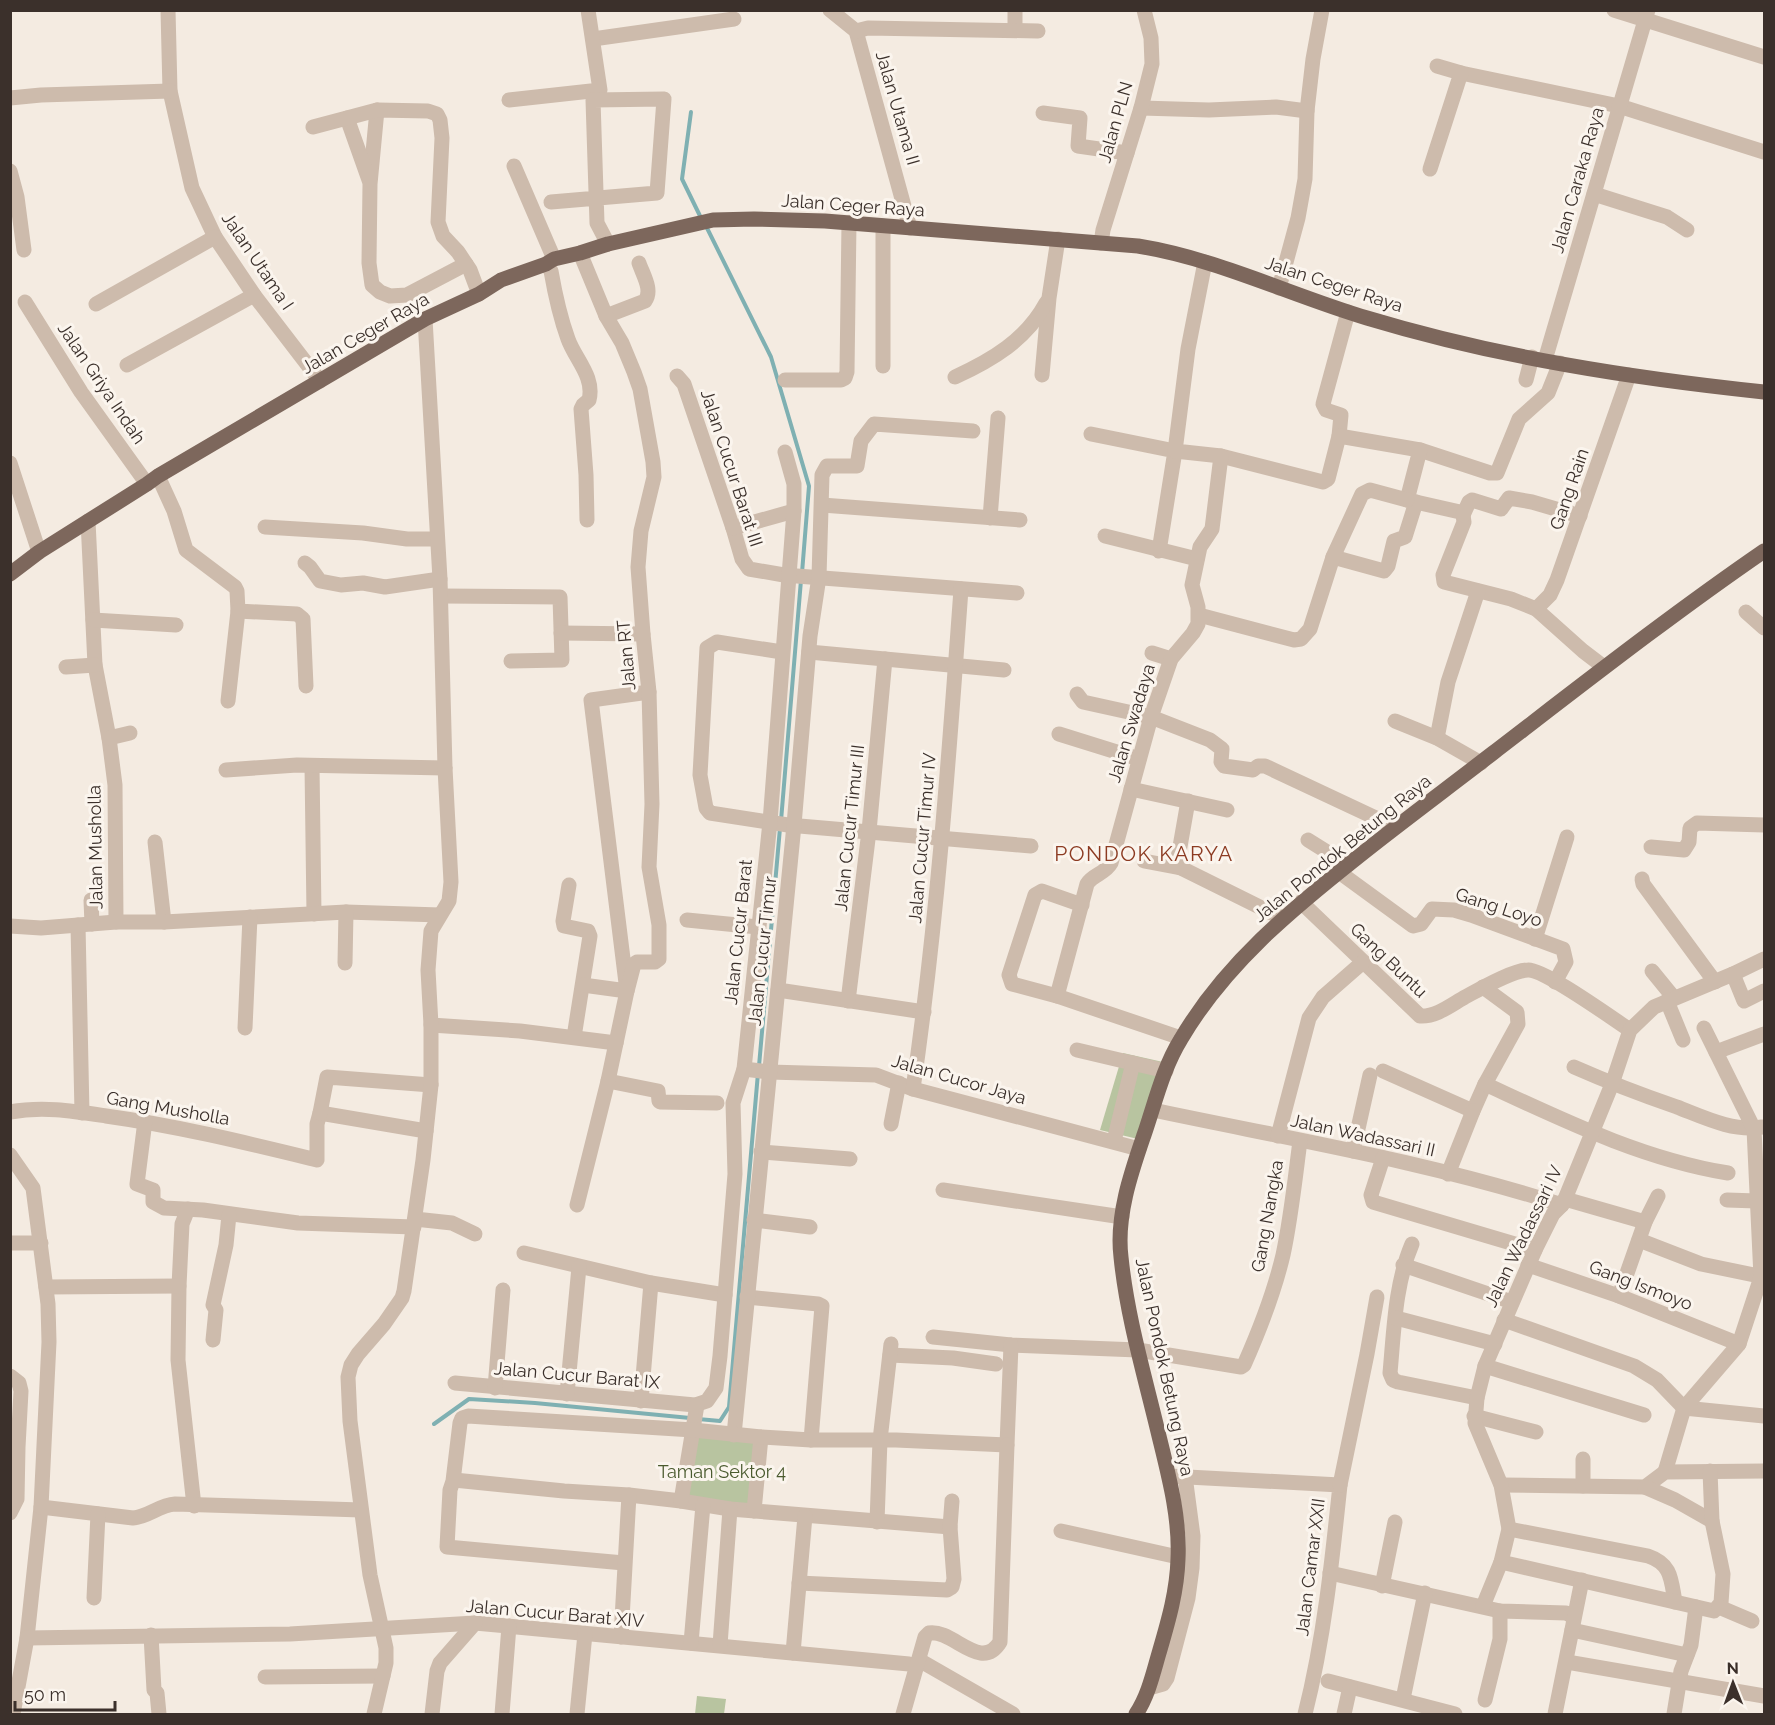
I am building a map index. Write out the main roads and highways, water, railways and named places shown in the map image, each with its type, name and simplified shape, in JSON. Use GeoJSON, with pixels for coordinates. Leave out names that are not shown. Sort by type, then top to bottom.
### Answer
{"type":"FeatureCollection","features":[{"type":"Feature","properties":{"kind":"main road","name":"Jalan Ceger Raya"},"geometry":{"type":"LineString","coordinates":[[10,574],[39,552],[153,480],[425,319],[479,294],[501,280],[550,261],[608,244],[713,220],[754,219],[883,226],[1058,239],[1162,250],[1205,262],[1348,312],[1436,336],[1629,375],[1689,385],[1764,392]]}},
{"type":"Feature","properties":{"kind":"main road","name":"Jalan Pondok Betung Raya"},"geometry":{"type":"LineString","coordinates":[[1136,1714],[1149,1688],[1172,1605],[1178,1557],[1177,1525],[1169,1476],[1138,1350],[1121,1256],[1120,1230],[1139,1149],[1166,1071],[1181,1038],[1225,978],[1282,918],[1395,827],[1604,667],[1711,587],[1764,551]]}},
{"type":"Feature","properties":{"kind":"waterway"},"geometry":{"type":"LineString","coordinates":[[691,112],[682,179],[702,220]]}},
{"type":"Feature","properties":{"kind":"waterway"},"geometry":{"type":"LineString","coordinates":[[706,226],[771,357],[809,486],[802,573]]}},
{"type":"Feature","properties":{"kind":"waterway"},"geometry":{"type":"LineString","coordinates":[[781,821],[801,580]]}},
{"type":"Feature","properties":{"kind":"waterway"},"geometry":{"type":"LineString","coordinates":[[759,1066],[780,828]]}},
{"type":"Feature","properties":{"kind":"waterway"},"geometry":{"type":"LineString","coordinates":[[698,1419],[720,1421],[729,1407],[758,1073]]}},
{"type":"Feature","properties":{"kind":"waterway"},"geometry":{"type":"LineString","coordinates":[[434,1424],[469,1399],[690,1418]]}},
{"type":"Feature","properties":{"kind":"district","name":"PONDOK KARYA"},"geometry":{"type":"Point","coordinates":[1144,853]}},
{"type":"Feature","properties":{"kind":"park label","name":"Taman Sektor 4"},"geometry":{"type":"Point","coordinates":[722,1471]}}]}
